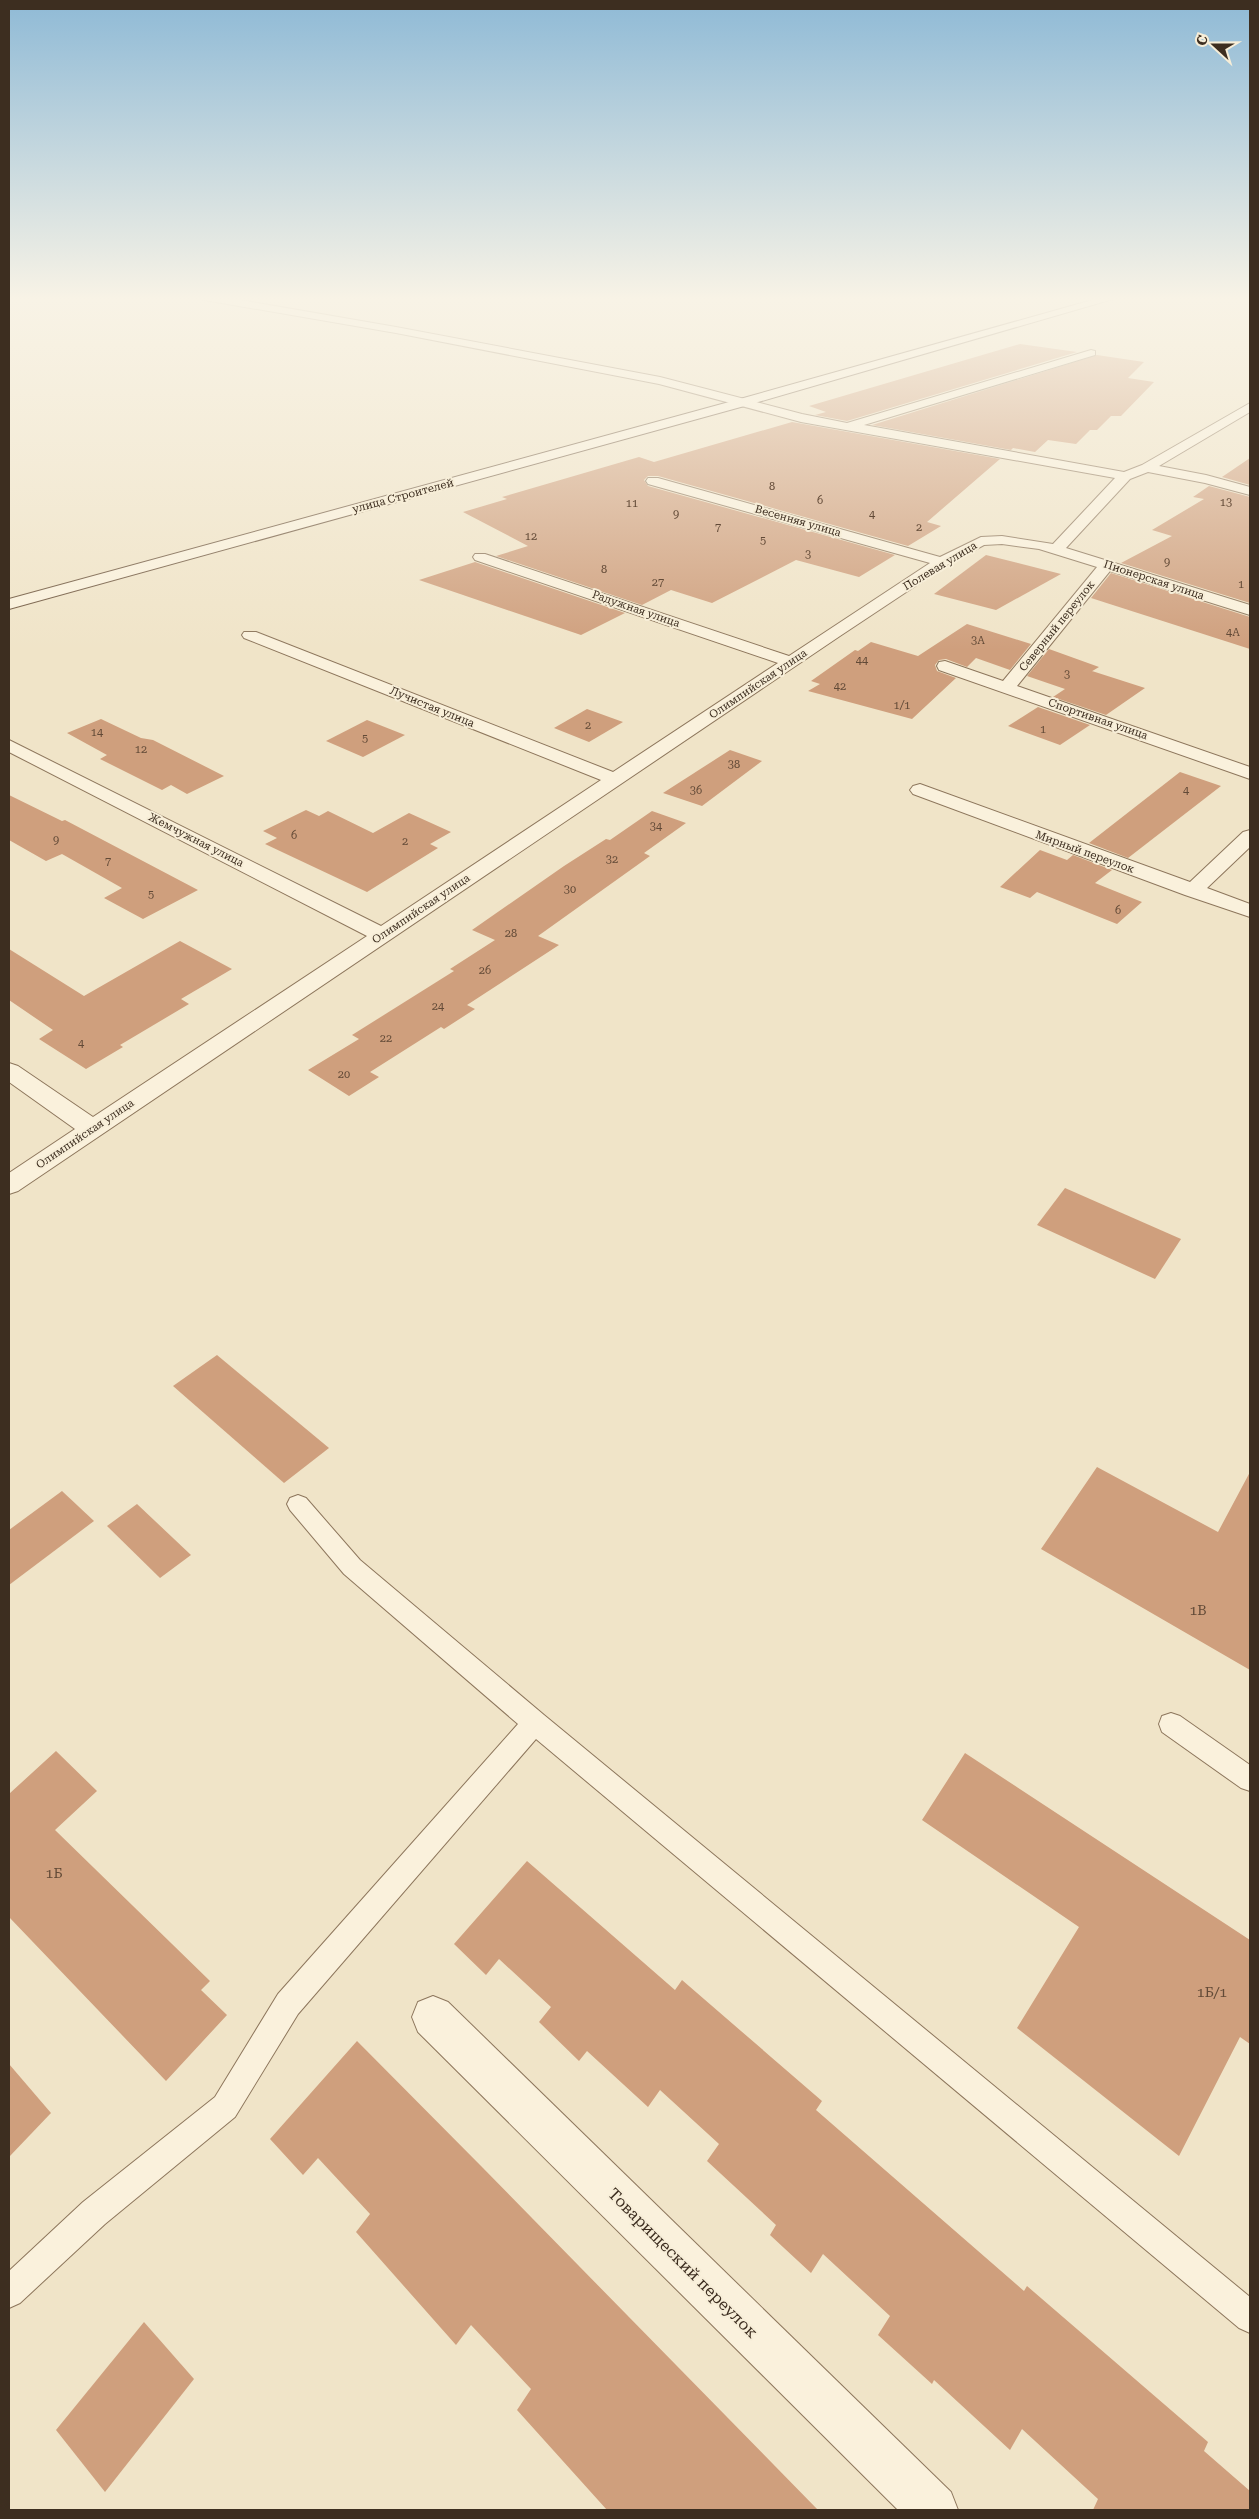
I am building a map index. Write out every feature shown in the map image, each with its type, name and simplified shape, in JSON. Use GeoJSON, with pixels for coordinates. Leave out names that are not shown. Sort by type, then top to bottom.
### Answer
{"type":"FeatureCollection","features":[{"type":"Feature","properties":{"kind":"street","name":"улица Строителей"},"geometry":{"type":"LineString","coordinates":[[9,604],[698,415]]}},
{"type":"Feature","properties":{"kind":"street"},"geometry":{"type":"LineString","coordinates":[[788,415],[846,427],[1124,476]]}},
{"type":"Feature","properties":{"kind":"street"},"geometry":{"type":"LineString","coordinates":[[846,427],[887,415]]}},
{"type":"Feature","properties":{"kind":"street"},"geometry":{"type":"LineString","coordinates":[[1057,549],[1124,476],[1147,468],[1237,415]]}},
{"type":"Feature","properties":{"kind":"street"},"geometry":{"type":"LineString","coordinates":[[1147,468],[1206,479],[1250,491]]}},
{"type":"Feature","properties":{"kind":"street","name":"Весенняя улица"},"geometry":{"type":"LineString","coordinates":[[653,480],[942,562]]}},
{"type":"Feature","properties":{"kind":"street","name":"Полевая улица"},"geometry":{"type":"LineString","coordinates":[[834,633],[942,562],[981,541],[1024,542],[1057,549]]}},
{"type":"Feature","properties":{"kind":"street","name":"Пионерская улица"},"geometry":{"type":"LineString","coordinates":[[1057,549],[1250,610]]}},
{"type":"Feature","properties":{"kind":"street","name":"Радужная улица"},"geometry":{"type":"LineString","coordinates":[[480,557],[791,662]]}},
{"type":"Feature","properties":{"kind":"street","name":"Северный переулок"},"geometry":{"type":"LineString","coordinates":[[1007,687],[1107,565]]}},
{"type":"Feature","properties":{"kind":"street","name":"Олимпийская улица"},"geometry":{"type":"LineString","coordinates":[[9,1185],[834,633]]}},
{"type":"Feature","properties":{"kind":"street","name":"Лучистая улица"},"geometry":{"type":"LineString","coordinates":[[250,635],[614,779]]}},
{"type":"Feature","properties":{"kind":"street","name":"Спортивная улица"},"geometry":{"type":"LineString","coordinates":[[946,666],[1250,773]]}},
{"type":"Feature","properties":{"kind":"street","name":"Жемчужная улица"},"geometry":{"type":"LineString","coordinates":[[9,745],[382,935]]}},
{"type":"Feature","properties":{"kind":"street","name":"Мирный переулок"},"geometry":{"type":"LineString","coordinates":[[920,790],[1250,912]]}},
{"type":"Feature","properties":{"kind":"street"},"geometry":{"type":"LineString","coordinates":[[1192,891],[1250,836]]}},
{"type":"Feature","properties":{"kind":"street"},"geometry":{"type":"LineString","coordinates":[[9,1071],[93,1129]]}},
{"type":"Feature","properties":{"kind":"street","name":"Товарищеский переулок"},"geometry":{"type":"LineString","coordinates":[[433,2017],[933,2510]]}},
{"type":"Feature","properties":{"kind":"lane"},"geometry":{"type":"LineString","coordinates":[[298,1504],[352,1568],[535,1723],[1250,2317]]}},
{"type":"Feature","properties":{"kind":"lane"},"geometry":{"type":"LineString","coordinates":[[9,2292],[94,2214],[225,2107],[288,2004],[535,1723]]}},
{"type":"Feature","properties":{"kind":"lane"},"geometry":{"type":"LineString","coordinates":[[1171,1724],[1250,1779]]}},
{"type":"Feature","properties":{"kind":"building"},"geometry":{"type":"Polygon","coordinates":[[[815,415],[817,415],[868,415],[847,421],[815,415]]]}},
{"type":"Feature","properties":{"kind":"building"},"geometry":{"type":"Polygon","coordinates":[[[906,415],[1122,415],[1111,416],[1097,430],[1090,430],[1076,444],[1048,440],[1035,452],[1013,448],[1011,450],[872,425],[906,415]]]}},
{"type":"Feature","properties":{"kind":"building"},"geometry":{"type":"Polygon","coordinates":[[[792,422],[1000,459],[927,522],[941,526],[908,546],[658,476],[648,476],[644,480],[648,486],[895,555],[859,577],[796,560],[712,603],[671,590],[642,605],[496,556],[528,546],[463,512],[507,499],[502,497],[639,457],[654,462],[792,422]]]}},
{"type":"Feature","properties":{"kind":"building"},"geometry":{"type":"Polygon","coordinates":[[[1250,458],[1250,485],[1222,477],[1250,458]]]}},
{"type":"Feature","properties":{"kind":"building"},"geometry":{"type":"Polygon","coordinates":[[[1209,486],[1250,497],[1250,603],[1121,563],[1172,536],[1152,530],[1204,499],[1193,497],[1209,486]]]}},
{"type":"Feature","properties":{"kind":"building"},"geometry":{"type":"Polygon","coordinates":[[[986,555],[1061,574],[996,610],[934,594],[986,555]]]}},
{"type":"Feature","properties":{"kind":"building"},"geometry":{"type":"Polygon","coordinates":[[[475,562],[625,613],[581,635],[419,580],[475,562]]]}},
{"type":"Feature","properties":{"kind":"building"},"geometry":{"type":"Polygon","coordinates":[[[1111,573],[1250,617],[1250,649],[1091,598],[1111,573]]]}},
{"type":"Feature","properties":{"kind":"building"},"geometry":{"type":"Polygon","coordinates":[[[967,624],[1031,644],[1010,670],[976,658],[967,667],[946,659],[939,660],[935,665],[937,671],[956,678],[912,719],[808,691],[820,684],[811,681],[855,650],[858,651],[871,642],[918,656],[967,624]]]}},
{"type":"Feature","properties":{"kind":"building"},"geometry":{"type":"Polygon","coordinates":[[[1049,649],[1099,667],[1092,671],[1145,688],[1106,715],[1053,697],[1065,689],[1027,676],[1049,649]]]}},
{"type":"Feature","properties":{"kind":"building"},"geometry":{"type":"Polygon","coordinates":[[[1038,707],[1090,725],[1060,745],[1008,726],[1038,707]]]}},
{"type":"Feature","properties":{"kind":"building"},"geometry":{"type":"Polygon","coordinates":[[[587,709],[623,722],[589,742],[554,728],[587,709]]]}},
{"type":"Feature","properties":{"kind":"building"},"geometry":{"type":"Polygon","coordinates":[[[101,719],[141,738],[153,740],[224,776],[187,794],[171,785],[162,790],[100,759],[107,755],[67,733],[101,719]]]}},
{"type":"Feature","properties":{"kind":"building"},"geometry":{"type":"Polygon","coordinates":[[[367,720],[405,735],[363,757],[326,741],[367,720]]]}},
{"type":"Feature","properties":{"kind":"building"},"geometry":{"type":"Polygon","coordinates":[[[730,750],[762,761],[702,806],[663,793],[730,750]]]}},
{"type":"Feature","properties":{"kind":"building"},"geometry":{"type":"Polygon","coordinates":[[[1180,772],[1221,786],[1128,858],[1089,843],[1180,772]]]}},
{"type":"Feature","properties":{"kind":"building"},"geometry":{"type":"Polygon","coordinates":[[[9,795],[62,821],[65,820],[198,890],[143,919],[104,898],[122,888],[62,854],[46,861],[9,840],[9,795]]]}},
{"type":"Feature","properties":{"kind":"building"},"geometry":{"type":"Polygon","coordinates":[[[306,810],[319,816],[328,811],[373,833],[409,813],[451,832],[430,844],[438,848],[367,892],[265,844],[277,838],[263,831],[306,810]]]}},
{"type":"Feature","properties":{"kind":"building"},"geometry":{"type":"Polygon","coordinates":[[[652,811],[686,823],[644,853],[650,856],[538,936],[559,945],[467,1005],[475,1009],[444,1029],[441,1027],[370,1072],[379,1077],[349,1096],[308,1070],[359,1039],[352,1035],[454,971],[450,969],[495,940],[472,930],[564,866],[606,839],[610,840],[652,811]]]}},
{"type":"Feature","properties":{"kind":"building"},"geometry":{"type":"Polygon","coordinates":[[[1040,850],[1067,860],[1073,855],[1112,870],[1095,883],[1142,902],[1117,924],[1037,892],[1030,898],[1000,887],[1040,850]]]}},
{"type":"Feature","properties":{"kind":"building"},"geometry":{"type":"Polygon","coordinates":[[[180,941],[232,969],[181,999],[189,1004],[120,1045],[123,1047],[86,1069],[39,1039],[53,1030],[9,1000],[9,949],[84,996],[180,941]]]}},
{"type":"Feature","properties":{"kind":"building"},"geometry":{"type":"Polygon","coordinates":[[[1065,1188],[1181,1239],[1155,1279],[1037,1225],[1065,1188]]]}},
{"type":"Feature","properties":{"kind":"building"},"geometry":{"type":"Polygon","coordinates":[[[217,1355],[329,1448],[284,1483],[173,1386],[217,1355]]]}},
{"type":"Feature","properties":{"kind":"building"},"geometry":{"type":"Polygon","coordinates":[[[1097,1467],[1218,1532],[1250,1472],[1250,1670],[1041,1549],[1097,1467]]]}},
{"type":"Feature","properties":{"kind":"building"},"geometry":{"type":"Polygon","coordinates":[[[62,1491],[94,1521],[9,1585],[9,1530],[62,1491]]]}},
{"type":"Feature","properties":{"kind":"building"},"geometry":{"type":"Polygon","coordinates":[[[137,1504],[191,1555],[160,1578],[107,1526],[137,1504]]]}},
{"type":"Feature","properties":{"kind":"building"},"geometry":{"type":"Polygon","coordinates":[[[56,1751],[97,1791],[55,1830],[210,1981],[201,1990],[227,2015],[166,2081],[9,1917],[9,1794],[56,1751]]]}},
{"type":"Feature","properties":{"kind":"building"},"geometry":{"type":"Polygon","coordinates":[[[965,1753],[1250,1940],[1250,2044],[1240,2037],[1179,2156],[1017,2028],[1079,1927],[922,1820],[965,1753]]]}},
{"type":"Feature","properties":{"kind":"building"},"geometry":{"type":"Polygon","coordinates":[[[527,1861],[675,1990],[682,1980],[822,2101],[816,2110],[1024,2291],[1027,2286],[1208,2442],[1204,2451],[1250,2491],[1250,2510],[1093,2510],[1098,2499],[1022,2429],[1010,2450],[934,2380],[932,2384],[878,2335],[890,2316],[823,2254],[811,2273],[770,2235],[776,2225],[707,2161],[719,2144],[660,2090],[648,2107],[587,2051],[579,2061],[539,2022],[551,2007],[499,1959],[486,1975],[454,1944],[527,1861]]]}},
{"type":"Feature","properties":{"kind":"building"},"geometry":{"type":"Polygon","coordinates":[[[357,2041],[818,2510],[607,2510],[517,2410],[531,2389],[471,2325],[456,2345],[356,2232],[370,2214],[318,2158],[303,2175],[270,2139],[357,2041]]]}},
{"type":"Feature","properties":{"kind":"building"},"geometry":{"type":"Polygon","coordinates":[[[9,2064],[51,2113],[9,2157],[9,2064]]]}},
{"type":"Feature","properties":{"kind":"building"},"geometry":{"type":"Polygon","coordinates":[[[144,2322],[194,2379],[105,2492],[56,2430],[144,2322]]]}}]}
